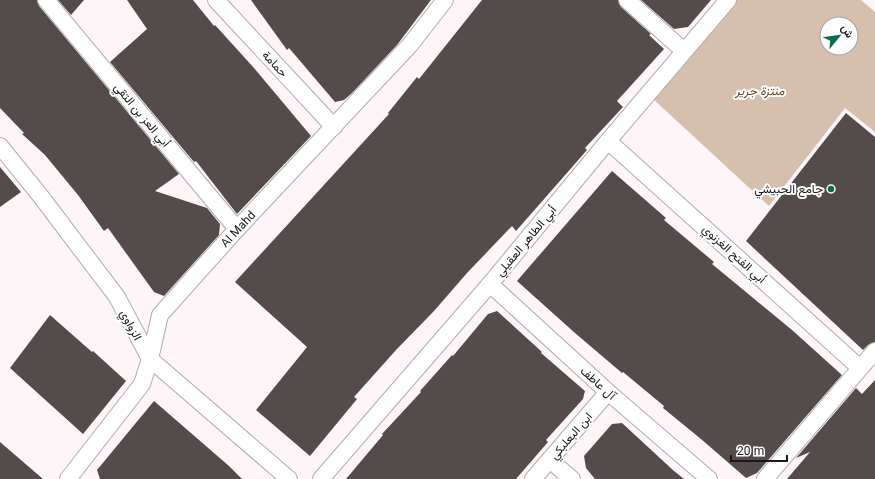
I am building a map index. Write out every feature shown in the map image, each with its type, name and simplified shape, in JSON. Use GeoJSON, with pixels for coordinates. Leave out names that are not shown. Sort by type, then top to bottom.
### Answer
{"type":"FeatureCollection","features":[{"type":"Feature","properties":{"kind":"street","name":"أبي العز بن التقي"},"geometry":{"type":"LineString","coordinates":[[46,0],[237,229]]}},
{"type":"Feature","properties":{"kind":"street","name":"حمامة"},"geometry":{"type":"LineString","coordinates":[[216,0],[334,127]]}},
{"type":"Feature","properties":{"kind":"street","name":"Al Mahd"},"geometry":{"type":"LineString","coordinates":[[69,479],[142,384],[150,359],[160,315],[237,229],[410,45],[445,0]]}},
{"type":"Feature","properties":{"kind":"street"},"geometry":{"type":"LineString","coordinates":[[627,0],[684,52]]}},
{"type":"Feature","properties":{"kind":"street","name":"أبي الطاهر العقيلي"},"geometry":{"type":"LineString","coordinates":[[321,479],[490,284],[608,141],[728,0]]}},
{"type":"Feature","properties":{"kind":"street","name":"أبي الفتح الغزنوي"},"geometry":{"type":"LineString","coordinates":[[608,141],[860,368]]}},
{"type":"Feature","properties":{"kind":"street","name":"الزواوي"},"geometry":{"type":"LineString","coordinates":[[0,146],[39,194],[117,297],[150,359],[289,479]]}},
{"type":"Feature","properties":{"kind":"street","name":"آل عاطف"},"geometry":{"type":"LineString","coordinates":[[490,284],[608,392],[709,479]]}},
{"type":"Feature","properties":{"kind":"street"},"geometry":{"type":"LineString","coordinates":[[765,479],[875,350]]}},
{"type":"Feature","properties":{"kind":"street","name":"ابن البعلبكي"},"geometry":{"type":"LineString","coordinates":[[533,479],[608,392]]}},
{"type":"Feature","properties":{"kind":"street"},"geometry":{"type":"LineString","coordinates":[[550,460],[572,479]]}},
{"type":"Feature","properties":{"kind":"green space","name":"منتزة جرير"},"geometry":{"type":"Polygon","coordinates":[[[737,0],[861,0],[875,12],[875,132],[845,108],[769,206],[652,98],[737,0]]]}},
{"type":"Feature","properties":{"kind":"building"},"geometry":{"type":"Polygon","coordinates":[[[0,0],[37,0],[39,6],[179,174],[155,191],[207,208],[220,224],[219,235],[164,296],[154,292],[108,228],[104,231],[78,195],[45,155],[22,134],[24,133],[0,108],[0,0]]]}},
{"type":"Feature","properties":{"kind":"building"},"geometry":{"type":"Polygon","coordinates":[[[58,0],[84,0],[71,15],[58,0]]]}},
{"type":"Feature","properties":{"kind":"building"},"geometry":{"type":"Polygon","coordinates":[[[127,0],[193,0],[214,26],[215,25],[254,68],[311,136],[237,214],[196,161],[194,162],[110,62],[147,29],[127,0]]]}},
{"type":"Feature","properties":{"kind":"building"},"geometry":{"type":"Polygon","coordinates":[[[251,0],[431,0],[397,45],[352,93],[344,100],[335,102],[289,48],[287,50],[251,0]]]}},
{"type":"Feature","properties":{"kind":"building"},"geometry":{"type":"Polygon","coordinates":[[[482,0],[618,0],[621,7],[651,34],[649,35],[664,49],[617,101],[623,107],[585,148],[587,150],[516,231],[512,226],[396,350],[354,397],[357,399],[310,456],[256,410],[307,347],[235,282],[389,114],[388,113],[417,77],[419,79],[482,0]]]}},
{"type":"Feature","properties":{"kind":"building"},"geometry":{"type":"Polygon","coordinates":[[[641,0],[711,0],[688,27],[674,29],[641,0]]]}},
{"type":"Feature","properties":{"kind":"building","name":"جامع الحبيشي"},"geometry":{"type":"Polygon","coordinates":[[[846,113],[875,137],[875,342],[868,345],[863,350],[746,241],[846,113]]]}},
{"type":"Feature","properties":{"kind":"building"},"geometry":{"type":"Polygon","coordinates":[[[0,167],[21,192],[0,207],[0,167]]]}},
{"type":"Feature","properties":{"kind":"building"},"geometry":{"type":"Polygon","coordinates":[[[612,171],[666,218],[664,220],[714,262],[712,264],[792,330],[842,375],[757,473],[746,478],[663,408],[664,406],[575,333],[517,281],[612,171]]]}},
{"type":"Feature","properties":{"kind":"building"},"geometry":{"type":"Polygon","coordinates":[[[497,311],[542,352],[541,353],[585,391],[583,399],[546,440],[548,442],[516,479],[346,479],[383,435],[382,434],[421,392],[420,391],[452,355],[453,356],[488,314],[497,311]]]}},
{"type":"Feature","properties":{"kind":"building"},"geometry":{"type":"Polygon","coordinates":[[[50,315],[126,381],[83,434],[10,368],[50,315]]]}},
{"type":"Feature","properties":{"kind":"building"},"geometry":{"type":"Polygon","coordinates":[[[875,380],[875,479],[787,479],[810,452],[796,458],[856,388],[862,394],[875,380]]]}},
{"type":"Feature","properties":{"kind":"building"},"geometry":{"type":"Polygon","coordinates":[[[154,401],[242,479],[100,479],[97,470],[154,401]]]}},
{"type":"Feature","properties":{"kind":"building"},"geometry":{"type":"Polygon","coordinates":[[[622,423],[684,479],[595,479],[586,468],[584,456],[612,424],[622,423]]]}},
{"type":"Feature","properties":{"kind":"building"},"geometry":{"type":"Polygon","coordinates":[[[0,442],[43,479],[0,479],[0,442]]]}},
{"type":"Feature","properties":{"kind":"place","name":"جامع الحبيشي"},"geometry":{"type":"Point","coordinates":[831,189]}}]}
